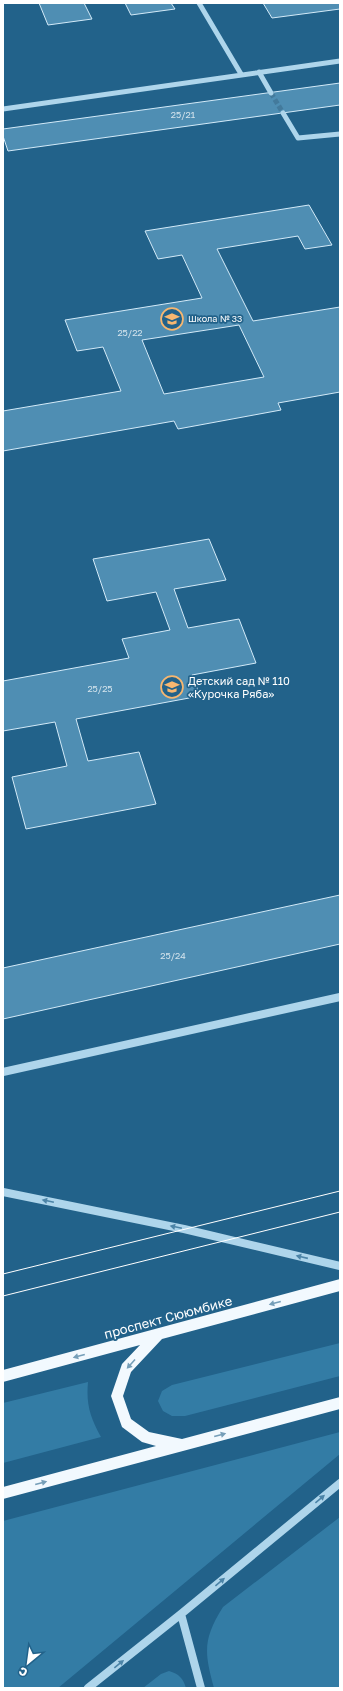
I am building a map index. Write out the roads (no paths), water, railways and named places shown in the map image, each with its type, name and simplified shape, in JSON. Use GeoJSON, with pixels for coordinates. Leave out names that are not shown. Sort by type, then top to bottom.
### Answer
{"type":"FeatureCollection","features":[{"type":"Feature","properties":{"kind":"main road","name":"проспект Сююмбике"},"geometry":{"type":"LineString","coordinates":[[3,1376],[158,1336],[340,1285]]}},
{"type":"Feature","properties":{"kind":"main road"},"geometry":{"type":"LineString","coordinates":[[158,1336],[126,1368],[117,1396],[126,1423],[146,1438],[183,1445]]}},
{"type":"Feature","properties":{"kind":"main road"},"geometry":{"type":"LineString","coordinates":[[3,1493],[340,1403]]}},
{"type":"Feature","properties":{"kind":"street"},"geometry":{"type":"LineString","coordinates":[[199,3],[241,74]]}},
{"type":"Feature","properties":{"kind":"street"},"geometry":{"type":"LineString","coordinates":[[3,109],[340,60]]}},
{"type":"Feature","properties":{"kind":"street"},"geometry":{"type":"LineString","coordinates":[[259,72],[271,92]]}},
{"type":"Feature","properties":{"kind":"street"},"geometry":{"type":"LineString","coordinates":[[283,113],[298,138],[340,134]]}},
{"type":"Feature","properties":{"kind":"street"},"geometry":{"type":"LineString","coordinates":[[3,1072],[340,997]]}},
{"type":"Feature","properties":{"kind":"street"},"geometry":{"type":"LineString","coordinates":[[3,1192],[184,1229],[340,1266]]}},
{"type":"Feature","properties":{"kind":"street"},"geometry":{"type":"LineString","coordinates":[[88,1688],[181,1614],[340,1483]]}},
{"type":"Feature","properties":{"kind":"street"},"geometry":{"type":"LineString","coordinates":[[181,1614],[201,1688]]}},
{"type":"Feature","properties":{"kind":"tunnel"},"geometry":{"type":"LineString","coordinates":[[271,93],[283,113]]}},
{"type":"Feature","properties":{"kind":"tram line"},"geometry":{"type":"LineString","coordinates":[[3,1274],[340,1191]]}},
{"type":"Feature","properties":{"kind":"tram line"},"geometry":{"type":"LineString","coordinates":[[3,1296],[340,1212]]}},
{"type":"Feature","properties":{"kind":"place","name":"Школа № 33"},"geometry":{"type":"Point","coordinates":[172,319]}},
{"type":"Feature","properties":{"kind":"place","name":"Детский сад № 110 «Курочка Ряба»"},"geometry":{"type":"Point","coordinates":[172,687]}}]}
